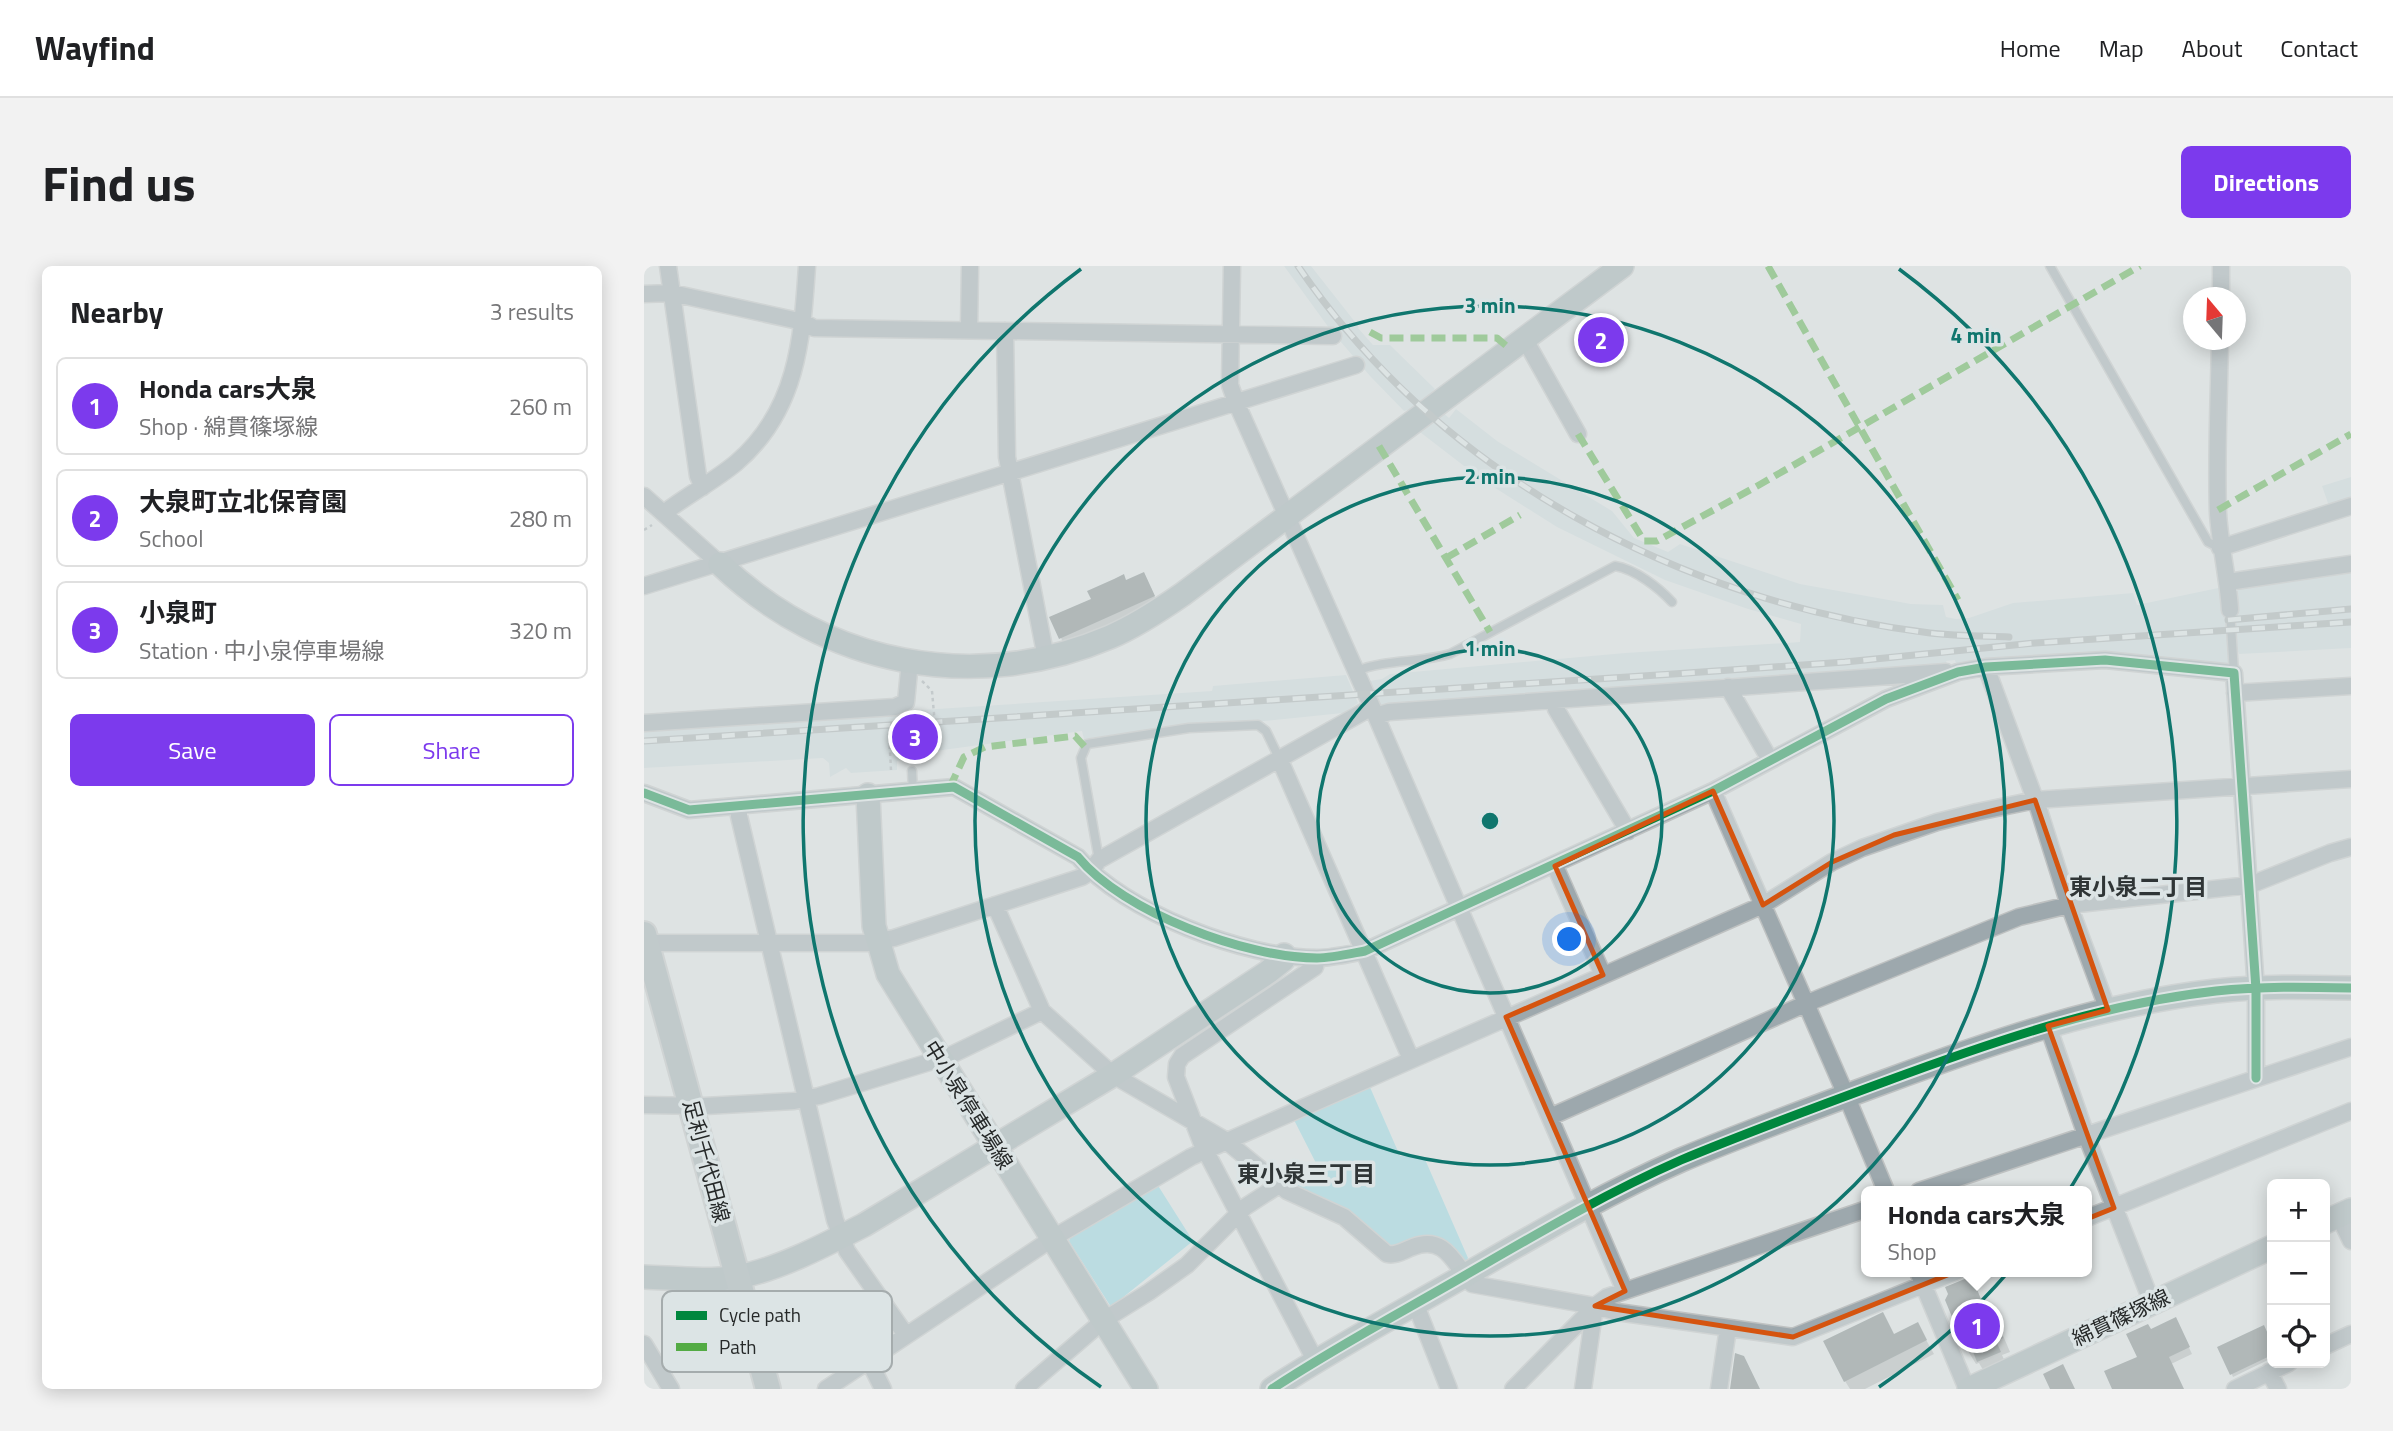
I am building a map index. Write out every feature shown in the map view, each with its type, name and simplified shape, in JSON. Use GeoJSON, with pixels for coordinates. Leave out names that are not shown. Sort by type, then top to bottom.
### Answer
{"type":"FeatureCollection","features":[{"type":"Feature","properties":{"kind":"main road","name":"足利千代田線"},"geometry":{"type":"LineString","coordinates":[[645,940],[742,1291]]}},
{"type":"Feature","properties":{"kind":"main road","name":"足利千代田線"},"geometry":{"type":"LineString","coordinates":[[763,1372],[768,1389]]}},
{"type":"Feature","properties":{"kind":"street"},"geometry":{"type":"LineString","coordinates":[[668,266],[698,476],[703,487]]}},
{"type":"Feature","properties":{"kind":"street"},"geometry":{"type":"LineString","coordinates":[[659,516],[736,463],[755,444],[780,410],[795,368],[803,323],[807,266]]}},
{"type":"Feature","properties":{"kind":"street"},"geometry":{"type":"LineString","coordinates":[[969,330],[970,266]]}},
{"type":"Feature","properties":{"kind":"street"},"geometry":{"type":"LineString","coordinates":[[1232,266],[1230,385],[1236,402],[1374,711],[1625,1291]]}},
{"type":"Feature","properties":{"kind":"street"},"geometry":{"type":"LineString","coordinates":[[644,496],[659,516],[759,599],[795,622],[832,640],[915,670],[994,665],[1045,658],[1094,643],[1142,621],[1184,594],[1622,266]]}},
{"type":"Feature","properties":{"kind":"street"},"geometry":{"type":"LineString","coordinates":[[2221,266],[2221,287]]}},
{"type":"Feature","properties":{"kind":"street"},"geometry":{"type":"LineString","coordinates":[[644,294],[672,293],[803,323],[814,328],[1333,336]]}},
{"type":"Feature","properties":{"kind":"street"},"geometry":{"type":"LineString","coordinates":[[1005,331],[1007,457],[1045,658]]}},
{"type":"Feature","properties":{"kind":"street"},"geometry":{"type":"LineString","coordinates":[[1524,338],[1578,434]]}},
{"type":"Feature","properties":{"kind":"street"},"geometry":{"type":"LineString","coordinates":[[2220,350],[2218,510],[2220,548],[2228,582],[2230,610]]}},
{"type":"Feature","properties":{"kind":"street"},"geometry":{"type":"LineString","coordinates":[[644,586],[1356,365]]}},
{"type":"Feature","properties":{"kind":"street"},"geometry":{"type":"LineString","coordinates":[[2220,548],[2351,506]]}},
{"type":"Feature","properties":{"kind":"street"},"geometry":{"type":"LineString","coordinates":[[2228,582],[2351,564]]}},
{"type":"Feature","properties":{"kind":"street"},"geometry":{"type":"LineString","coordinates":[[645,940],[769,944],[877,942],[995,905],[1095,866],[1279,758],[1374,711],[1555,701],[2105,660],[2234,673],[2256,989],[2256,1078]]}},
{"type":"Feature","properties":{"kind":"street"},"geometry":{"type":"LineString","coordinates":[[1986,667],[2108,1010]]}},
{"type":"Feature","properties":{"kind":"street"},"geometry":{"type":"LineString","coordinates":[[644,723],[900,705],[906,702],[915,670]]}},
{"type":"Feature","properties":{"kind":"street"},"geometry":{"type":"LineString","coordinates":[[644,793],[683,810],[958,788],[1095,866],[1164,919],[1223,942],[1284,955],[1317,958],[1365,951],[1555,866],[1713,791],[1886,699],[1958,672]]}},
{"type":"Feature","properties":{"kind":"street"},"geometry":{"type":"LineString","coordinates":[[2235,693],[2351,686]]}},
{"type":"Feature","properties":{"kind":"street"},"geometry":{"type":"LineString","coordinates":[[1728,687],[1770,760]]}},
{"type":"Feature","properties":{"kind":"street"},"geometry":{"type":"LineString","coordinates":[[1555,701],[1556,709],[1628,831]]}},
{"type":"Feature","properties":{"kind":"street"},"geometry":{"type":"LineString","coordinates":[[1279,758],[1411,1059]]}},
{"type":"Feature","properties":{"kind":"street"},"geometry":{"type":"LineString","coordinates":[[892,1345],[1053,1238],[1205,1150],[1763,905],[1832,862],[1894,835],[1937,822],[2035,800],[2351,779]]}},
{"type":"Feature","properties":{"kind":"street"},"geometry":{"type":"LineString","coordinates":[[1713,791],[1884,1186]]}},
{"type":"Feature","properties":{"kind":"street","name":"中小泉停車場線"},"geometry":{"type":"LineString","coordinates":[[868,795],[872,903],[877,942],[897,991],[1146,1389]]}},
{"type":"Feature","properties":{"kind":"street"},"geometry":{"type":"LineString","coordinates":[[739,807],[769,944],[841,1237],[876,1291]]}},
{"type":"Feature","properties":{"kind":"street"},"geometry":{"type":"LineString","coordinates":[[1550,1117],[1805,1004],[2019,917],[2069,905],[2250,885],[2351,847]]}},
{"type":"Feature","properties":{"kind":"street"},"geometry":{"type":"LineString","coordinates":[[1555,866],[1603,975]]}},
{"type":"Feature","properties":{"kind":"street"},"geometry":{"type":"LineString","coordinates":[[995,905],[1042,1011],[1113,1075],[1225,1140],[1279,1185],[1344,1217],[1387,1254],[1396,1255],[1421,1244],[1437,1246],[1453,1258],[1472,1284],[1617,1312],[1793,1337],[1921,1278],[1968,1389]]}},
{"type":"Feature","properties":{"kind":"street"},"geometry":{"type":"LineString","coordinates":[[1284,955],[1283,960],[1268,972],[1241,1004],[1182,1056],[1177,1064],[1176,1077],[1205,1150],[1315,1360]]}},
{"type":"Feature","properties":{"kind":"street"},"geometry":{"type":"LineString","coordinates":[[644,1277],[738,1277],[755,1273],[841,1237],[1113,1075],[1241,1004],[1315,967],[1317,958]]}},
{"type":"Feature","properties":{"kind":"street"},"geometry":{"type":"LineString","coordinates":[[1272,1389],[1315,1360],[1589,1206],[1678,1162],[1846,1095],[1965,1051],[2108,1010],[2218,991],[2351,988]]}},
{"type":"Feature","properties":{"kind":"street"},"geometry":{"type":"LineString","coordinates":[[644,1105],[691,1106],[806,1099],[940,1059],[1042,1011]]}},
{"type":"Feature","properties":{"kind":"street"},"geometry":{"type":"LineString","coordinates":[[2048,1026],[2086,1135],[2152,1303]]}},
{"type":"Feature","properties":{"kind":"street"},"geometry":{"type":"LineString","coordinates":[[1934,1186],[2351,1048]]}},
{"type":"Feature","properties":{"kind":"street"},"geometry":{"type":"LineString","coordinates":[[2092,1216],[2351,1111]]}},
{"type":"Feature","properties":{"kind":"street"},"geometry":{"type":"LineString","coordinates":[[1024,1389],[1104,1320],[1187,1265],[1238,1213],[1279,1185]]}},
{"type":"Feature","properties":{"kind":"street"},"geometry":{"type":"LineString","coordinates":[[1513,1389],[1607,1297],[1861,1211]]}},
{"type":"Feature","properties":{"kind":"street"},"geometry":{"type":"LineString","coordinates":[[2338,1216],[2351,1241]]}},
{"type":"Feature","properties":{"kind":"street","name":"綿貫篠塚線"},"geometry":{"type":"LineString","coordinates":[[1968,1389],[2267,1249]]}},
{"type":"Feature","properties":{"kind":"street"},"geometry":{"type":"LineString","coordinates":[[1415,1303],[1449,1389]]}},
{"type":"Feature","properties":{"kind":"street"},"geometry":{"type":"LineString","coordinates":[[1583,1389],[1595,1306]]}},
{"type":"Feature","properties":{"kind":"street"},"geometry":{"type":"LineString","coordinates":[[892,1315],[906,1335]]}},
{"type":"Feature","properties":{"kind":"street"},"geometry":{"type":"LineString","coordinates":[[1719,1389],[1728,1328]]}},
{"type":"Feature","properties":{"kind":"street"},"geometry":{"type":"LineString","coordinates":[[2330,1344],[2351,1334]]}},
{"type":"Feature","properties":{"kind":"street"},"geometry":{"type":"LineString","coordinates":[[644,1344],[671,1389]]}},
{"type":"Feature","properties":{"kind":"street"},"geometry":{"type":"LineString","coordinates":[[2235,1389],[2278,1368]]}},
{"type":"Feature","properties":{"kind":"street"},"geometry":{"type":"LineString","coordinates":[[826,1389],[852,1372]]}},
{"type":"Feature","properties":{"kind":"street"},"geometry":{"type":"LineString","coordinates":[[874,1372],[883,1389]]}},
{"type":"Feature","properties":{"kind":"street"},"geometry":{"type":"LineString","coordinates":[[2269,1372],[2278,1389]]}},
{"type":"Feature","properties":{"kind":"lane"},"geometry":{"type":"LineString","coordinates":[[2050,266],[2208,542],[2220,548]]}},
{"type":"Feature","properties":{"kind":"lane"},"geometry":{"type":"LineString","coordinates":[[1356,671],[1380,663],[1431,659],[1450,654],[1615,566],[1624,567],[1672,602]]}},
{"type":"Feature","properties":{"kind":"lane"},"geometry":{"type":"LineString","coordinates":[[2230,610],[2234,673]]}},
{"type":"Feature","properties":{"kind":"lane"},"geometry":{"type":"LineString","coordinates":[[1095,866],[1082,758],[1087,744],[1189,728],[1258,725],[1266,731],[1279,758]]}},
{"type":"Feature","properties":{"kind":"lane"},"geometry":{"type":"LineString","coordinates":[[912,771],[914,792]]}},
{"type":"Feature","properties":{"kind":"path"},"geometry":{"type":"LineString","coordinates":[[644,530],[659,516]]}},
{"type":"Feature","properties":{"kind":"path"},"geometry":{"type":"LineString","coordinates":[[915,670],[932,691],[937,748],[916,750]]}},
{"type":"Feature","properties":{"kind":"path"},"geometry":{"type":"LineString","coordinates":[[891,770],[889,734],[911,732]]}},
{"type":"Feature","properties":{"kind":"highlighted area"},"geometry":{"type":"Polygon","coordinates":[[[1713,791],[1763,905],[1832,862],[1894,835],[2035,800],[2108,1010],[2048,1026],[2114,1208],[1793,1337],[1595,1306],[1625,1291],[1506,1017],[1603,975],[1555,866],[1713,791]]]}},
{"type":"Feature","properties":{"kind":"shaded area"},"geometry":{"type":"Polygon","coordinates":[[[1284,266],[1311,266],[1373,345],[1390,345],[1435,389],[1424,400],[1404,411],[1329,328],[1284,266]]]}},
{"type":"Feature","properties":{"kind":"shaded area"},"geometry":{"type":"Polygon","coordinates":[[[1456,409],[1497,441],[1612,511],[1634,538],[1668,552],[1680,544],[1800,584],[1911,604],[1943,605],[1946,617],[1956,619],[1969,618],[2013,603],[2133,593],[2137,605],[2223,587],[2230,664],[2226,668],[2037,657],[1956,664],[1955,660],[1946,661],[1948,666],[1379,708],[1369,681],[1382,679],[1390,674],[1625,653],[1800,642],[1801,624],[1665,580],[1557,527],[1481,479],[1416,429],[1441,411],[1449,418],[1456,409]]]}},
{"type":"Feature","properties":{"kind":"shaded area"},"geometry":{"type":"Polygon","coordinates":[[[2351,477],[2351,498],[2329,506],[2322,486],[2351,477]]]}},
{"type":"Feature","properties":{"kind":"shaded area"},"geometry":{"type":"Polygon","coordinates":[[[2351,568],[2351,648],[2239,654],[2236,645],[2234,590],[2239,584],[2351,568]]]}},
{"type":"Feature","properties":{"kind":"shaded area"},"geometry":{"type":"Polygon","coordinates":[[[1346,675],[1358,703],[1343,713],[1264,721],[1193,723],[1084,739],[1082,731],[921,753],[920,747],[908,748],[908,752],[901,753],[901,760],[897,761],[897,770],[851,773],[846,768],[830,777],[829,763],[823,758],[644,768],[644,728],[1212,691],[1213,686],[1346,675]]]}},
{"type":"Feature","properties":{"kind":"shaded area"},"geometry":{"type":"Polygon","coordinates":[[[1369,1085],[1400,1156],[1424,1157],[1468,1258],[1466,1261],[1448,1245],[1432,1238],[1415,1240],[1393,1250],[1344,1209],[1296,1186],[1319,1169],[1293,1118],[1369,1085]]]}},
{"type":"Feature","properties":{"kind":"shaded area"},"geometry":{"type":"Polygon","coordinates":[[[1157,1184],[1193,1241],[1111,1307],[1069,1241],[1072,1233],[1157,1184]]]}},
{"type":"Feature","properties":{"kind":"building"},"geometry":{"type":"Polygon","coordinates":[[[1144,572],[1155,596],[1059,639],[1049,617],[1091,599],[1087,591],[1124,574],[1126,580],[1144,572]]]}},
{"type":"Feature","properties":{"kind":"building"},"geometry":{"type":"Polygon","coordinates":[[[1972,1277],[1983,1305],[1989,1303],[2003,1338],[1996,1341],[2001,1352],[1977,1362],[1972,1349],[1966,1351],[1945,1300],[1948,1294],[1945,1287],[1972,1277]]]}},
{"type":"Feature","properties":{"kind":"building"},"geometry":{"type":"Polygon","coordinates":[[[1883,1312],[1894,1334],[1918,1322],[1927,1340],[1844,1382],[1823,1341],[1883,1312]]]}},
{"type":"Feature","properties":{"kind":"building"},"geometry":{"type":"Polygon","coordinates":[[[2176,1317],[2190,1347],[2169,1357],[2184,1389],[2112,1389],[2104,1371],[2137,1357],[2126,1334],[2148,1324],[2151,1329],[2176,1317]]]}},
{"type":"Feature","properties":{"kind":"building"},"geometry":{"type":"Polygon","coordinates":[[[2264,1325],[2267,1332],[2267,1357],[2230,1375],[2217,1347],[2264,1325]]]}},
{"type":"Feature","properties":{"kind":"building"},"geometry":{"type":"Polygon","coordinates":[[[1735,1353],[1744,1356],[1760,1389],[1730,1389],[1735,1353]]]}},
{"type":"Feature","properties":{"kind":"building"},"geometry":{"type":"Polygon","coordinates":[[[2063,1364],[2075,1389],[2050,1389],[2043,1374],[2063,1364]]]}},
{"type":"Feature","properties":{"kind":"railway"},"geometry":{"type":"LineString","coordinates":[[1298,266],[1356,341],[1422,408],[1495,466],[1574,517],[1658,559],[1746,592],[1837,617],[1930,633],[2009,637]]}},
{"type":"Feature","properties":{"kind":"railway"},"geometry":{"type":"LineString","coordinates":[[2228,620],[2351,609]]}},
{"type":"Feature","properties":{"kind":"railway"},"geometry":{"type":"LineString","coordinates":[[644,741],[1673,674],[1845,662],[2035,643],[2351,622]]}},
{"type":"Feature","properties":{"kind":"marked path"},"geometry":{"type":"LineString","coordinates":[[1768,266],[1958,600]]}},
{"type":"Feature","properties":{"kind":"marked path"},"geometry":{"type":"LineString","coordinates":[[1578,434],[1644,541],[1657,541],[2140,266]]}},
{"type":"Feature","properties":{"kind":"marked path"},"geometry":{"type":"LineString","coordinates":[[1370,332],[1381,338],[1497,338],[1510,349]]}},
{"type":"Feature","properties":{"kind":"marked path"},"geometry":{"type":"LineString","coordinates":[[2218,510],[2351,434]]}},
{"type":"Feature","properties":{"kind":"marked path"},"geometry":{"type":"LineString","coordinates":[[1379,446],[1490,632]]}},
{"type":"Feature","properties":{"kind":"marked path"},"geometry":{"type":"LineString","coordinates":[[1446,558],[1520,515]]}},
{"type":"Feature","properties":{"kind":"marked path"},"geometry":{"type":"LineString","coordinates":[[950,787],[964,757],[985,747],[1075,736],[1085,747]]}},
{"type":"Feature","properties":{"kind":"cycle path"},"geometry":{"type":"LineString","coordinates":[[644,793],[689,810],[954,787],[1078,857],[1098,877],[1124,896],[1155,913],[1222,941],[1288,956],[1323,958],[1365,951],[1713,791],[1886,699],[1958,672],[1986,667],[2105,660],[2234,673],[2256,989],[2256,1078]]}},
{"type":"Feature","properties":{"kind":"cycle path"},"geometry":{"type":"LineString","coordinates":[[1272,1389],[1367,1331],[1625,1186],[1681,1160],[1833,1101],[2006,1039],[2131,1005],[2233,989],[2351,988]]}},
{"type":"Feature","properties":{"kind":"place","name":"大泉町立北保育園"},"geometry":{"type":"Point","coordinates":[1601,340]}},
{"type":"Feature","properties":{"kind":"place","name":"小泉町"},"geometry":{"type":"Point","coordinates":[915,737]}},
{"type":"Feature","properties":{"kind":"place","name":"Honda cars大泉"},"geometry":{"type":"Point","coordinates":[1977,1326]}},
{"type":"Feature","properties":{"kind":"district","name":"東小泉二丁目"},"geometry":{"type":"Point","coordinates":[2138,887]}},
{"type":"Feature","properties":{"kind":"district","name":"東小泉三丁目"},"geometry":{"type":"Point","coordinates":[1306,1174]}}]}
